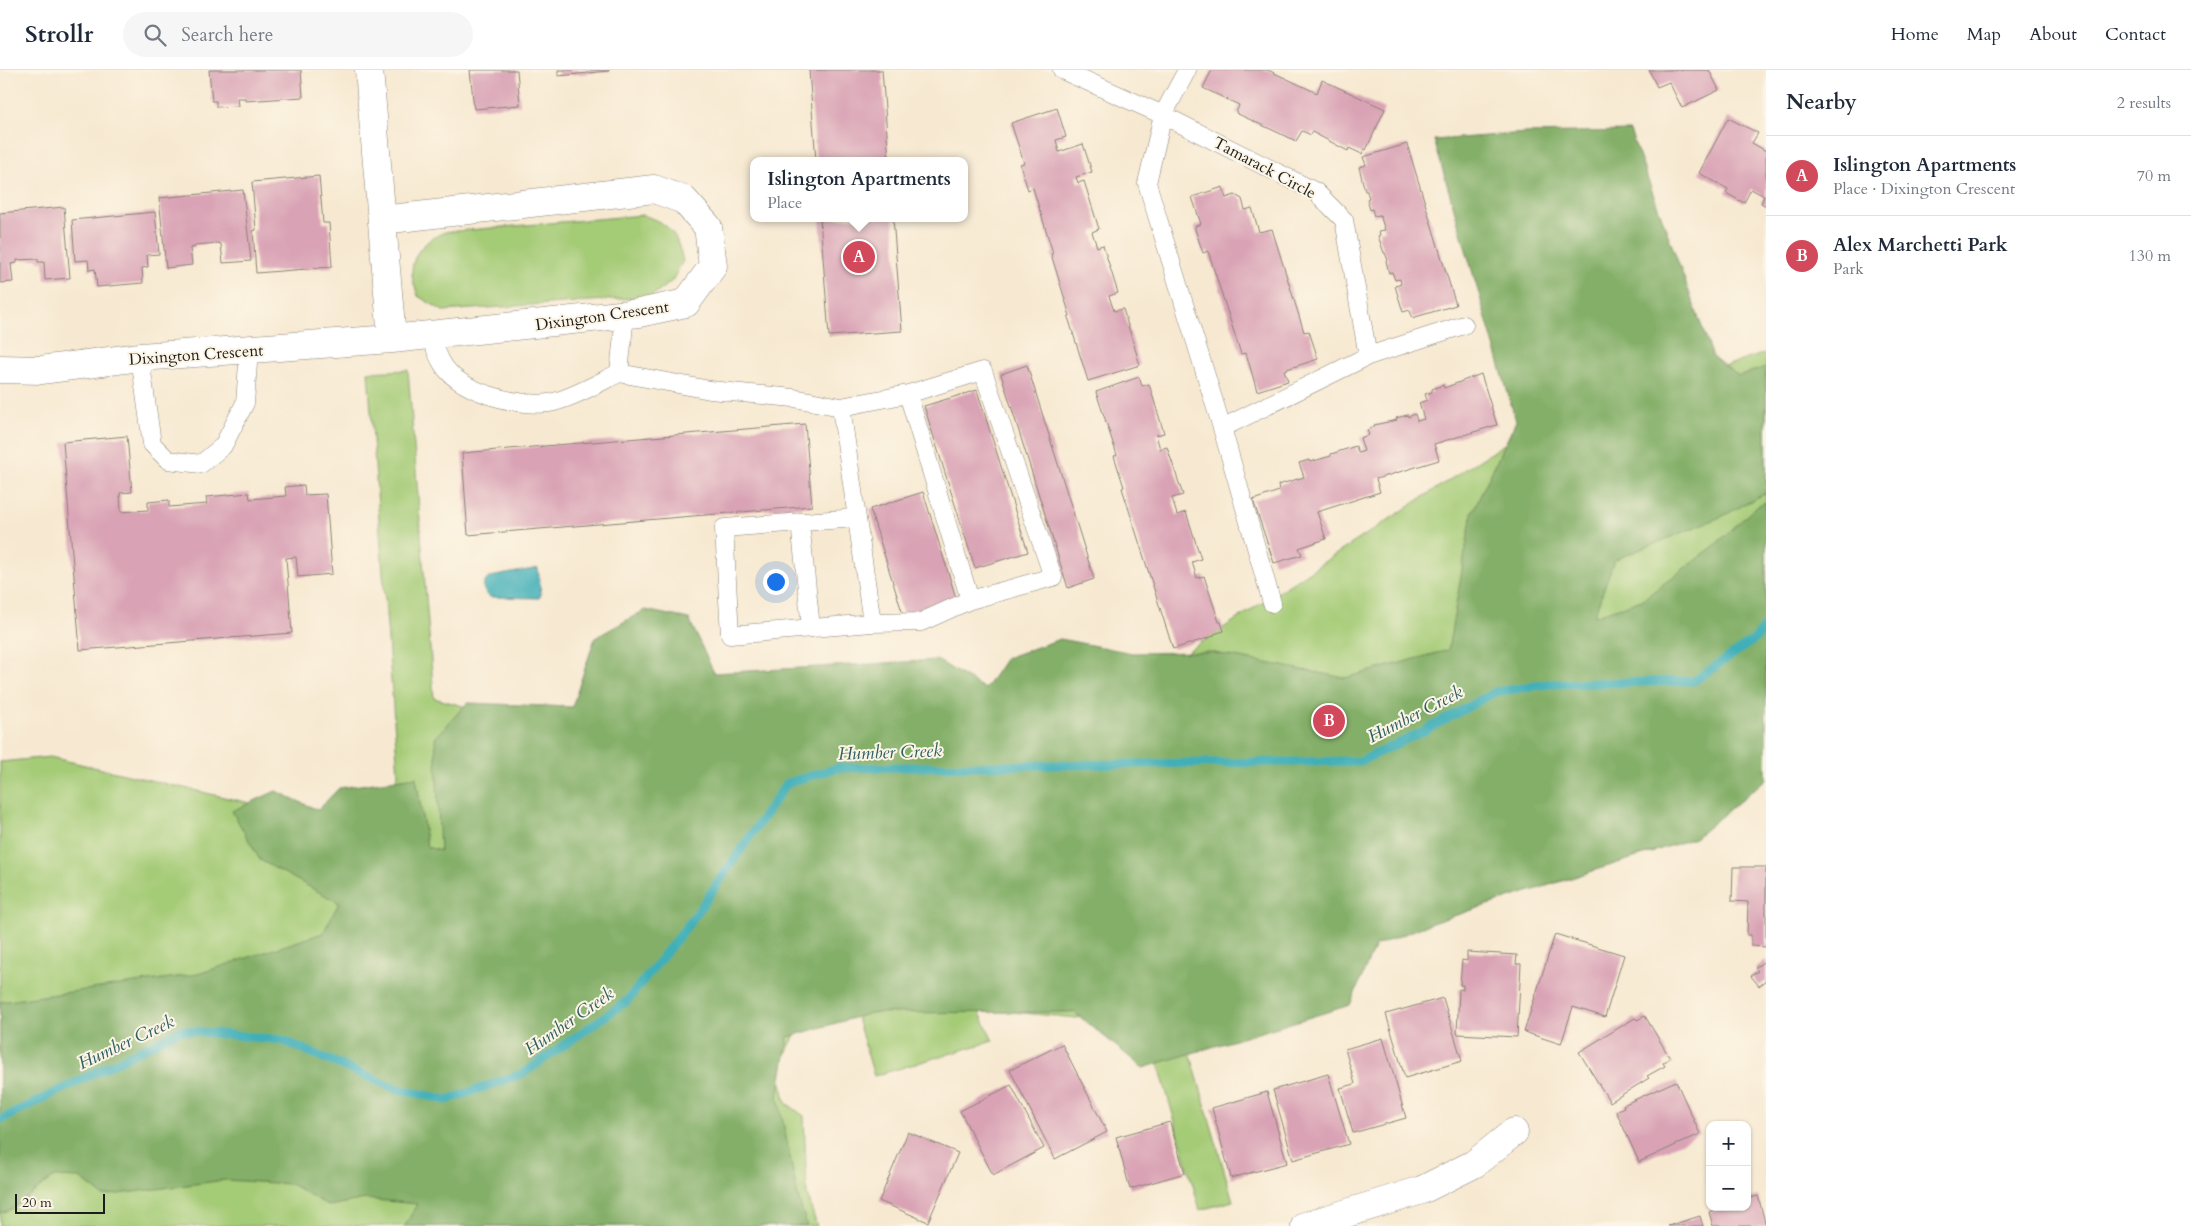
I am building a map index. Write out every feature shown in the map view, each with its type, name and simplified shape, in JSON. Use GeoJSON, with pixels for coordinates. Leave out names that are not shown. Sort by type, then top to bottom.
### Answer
{"type":"FeatureCollection","features":[{"type":"Feature","properties":{"kind":"street"},"geometry":{"type":"LineString","coordinates":[[369,70],[392,339]]}},
{"type":"Feature","properties":{"kind":"street","name":"Dixington Crescent"},"geometry":{"type":"LineString","coordinates":[[0,369],[41,370],[140,357],[392,339],[625,315],[686,303],[713,266],[708,227],[684,200],[654,189],[382,220]]}},
{"type":"Feature","properties":{"kind":"street"},"geometry":{"type":"LineString","coordinates":[[1305,1226],[1422,1190],[1474,1164],[1514,1132]]}},
{"type":"Feature","properties":{"kind":"lane","name":"Tamarack Circle"},"geometry":{"type":"LineString","coordinates":[[1062,70],[1164,115],[1316,192],[1344,220],[1368,356]]}},
{"type":"Feature","properties":{"kind":"lane"},"geometry":{"type":"LineString","coordinates":[[1187,70],[1164,115],[1147,183],[1222,428],[1272,604]]}},
{"type":"Feature","properties":{"kind":"lane"},"geometry":{"type":"LineString","coordinates":[[619,374],[625,315]]}},
{"type":"Feature","properties":{"kind":"lane"},"geometry":{"type":"LineString","coordinates":[[1222,428],[1368,356],[1464,325]]}},
{"type":"Feature","properties":{"kind":"lane"},"geometry":{"type":"LineString","coordinates":[[430,335],[442,364],[456,379],[487,394],[524,403],[550,403],[619,374],[710,390],[794,398],[841,407],[908,394],[983,371],[1053,577],[970,600],[922,622],[872,623],[730,635],[724,528],[857,518]]}},
{"type":"Feature","properties":{"kind":"lane"},"geometry":{"type":"LineString","coordinates":[[140,357],[152,444],[168,460],[201,464],[223,446],[245,403],[249,350]]}},
{"type":"Feature","properties":{"kind":"lane"},"geometry":{"type":"LineString","coordinates":[[908,394],[970,600]]}},
{"type":"Feature","properties":{"kind":"lane"},"geometry":{"type":"LineString","coordinates":[[841,407],[872,623]]}},
{"type":"Feature","properties":{"kind":"lane"},"geometry":{"type":"LineString","coordinates":[[800,522],[811,628]]}},
{"type":"Feature","properties":{"kind":"green space"},"geometry":{"type":"Polygon","coordinates":[[[1630,131],[1713,357],[1738,376],[1766,367],[1766,493],[1723,516],[1614,560],[1594,616],[1642,600],[1714,546],[1757,506],[1766,502],[1766,779],[1695,838],[1432,923],[1375,946],[1350,1005],[1143,1068],[1074,1012],[871,1013],[788,1037],[778,1097],[798,1197],[807,1226],[405,1226],[417,1204],[365,1199],[329,1206],[291,1184],[225,1180],[103,1196],[80,1178],[54,1177],[10,1210],[0,1213],[0,1002],[198,974],[323,933],[339,903],[260,860],[232,811],[276,791],[318,810],[339,788],[416,777],[427,847],[440,851],[435,738],[467,703],[572,707],[595,638],[645,610],[689,619],[714,673],[937,660],[985,689],[1006,658],[1060,639],[1132,653],[1209,652],[1345,678],[1448,650],[1472,513],[1516,421],[1434,140],[1525,133],[1630,131]]]}},
{"type":"Feature","properties":{"kind":"green space"},"geometry":{"type":"Polygon","coordinates":[[[643,215],[660,222],[671,231],[678,243],[683,261],[672,281],[650,297],[443,311],[418,296],[413,282],[413,265],[418,253],[432,238],[445,232],[643,215]]]}},
{"type":"Feature","properties":{"kind":"green space"},"geometry":{"type":"Polygon","coordinates":[[[1766,353],[1766,697],[1645,817],[1655,852],[1172,990],[1233,1201],[1200,1210],[1140,999],[1077,1018],[978,1009],[993,1041],[874,1076],[854,1008],[812,998],[778,1071],[786,1103],[804,1116],[807,1195],[817,1226],[0,1226],[0,762],[50,757],[371,831],[398,774],[368,372],[408,370],[434,698],[673,764],[1176,659],[1527,429],[1766,353]]]}},
{"type":"Feature","properties":{"kind":"water"},"geometry":{"type":"Polygon","coordinates":[[[538,568],[541,595],[539,598],[490,597],[483,587],[490,577],[538,568]]]}},
{"type":"Feature","properties":{"kind":"building"},"geometry":{"type":"Polygon","coordinates":[[[209,70],[301,70],[303,97],[245,101],[245,98],[237,98],[238,106],[216,107],[216,101],[212,101],[209,70]]]}},
{"type":"Feature","properties":{"kind":"building"},"geometry":{"type":"Polygon","coordinates":[[[470,70],[517,70],[520,105],[474,109],[470,70]]]}},
{"type":"Feature","properties":{"kind":"building"},"geometry":{"type":"Polygon","coordinates":[[[558,70],[609,70],[609,71],[558,76],[558,70]]]}},
{"type":"Feature","properties":{"kind":"building"},"geometry":{"type":"Polygon","coordinates":[[[809,70],[882,70],[889,157],[816,157],[809,70]]]}},
{"type":"Feature","properties":{"kind":"building"},"geometry":{"type":"Polygon","coordinates":[[[1212,70],[1268,70],[1317,93],[1322,80],[1385,109],[1366,150],[1364,149],[1362,154],[1349,148],[1348,151],[1312,132],[1311,135],[1302,131],[1296,141],[1236,113],[1239,105],[1203,88],[1212,70]]]}},
{"type":"Feature","properties":{"kind":"building"},"geometry":{"type":"Polygon","coordinates":[[[1649,70],[1709,70],[1719,90],[1682,108],[1669,82],[1657,87],[1649,70]]]}},
{"type":"Feature","properties":{"kind":"building"},"geometry":{"type":"Polygon","coordinates":[[[1057,108],[1066,137],[1056,140],[1059,152],[1083,144],[1092,172],[1076,177],[1078,183],[1084,181],[1099,229],[1092,232],[1097,247],[1103,245],[1118,293],[1109,296],[1114,311],[1123,309],[1140,365],[1088,381],[1068,317],[1070,316],[1051,254],[1053,253],[1033,188],[1028,190],[1020,164],[1024,163],[1011,123],[1057,108]]]}},
{"type":"Feature","properties":{"kind":"building"},"geometry":{"type":"Polygon","coordinates":[[[1728,118],[1758,133],[1752,143],[1766,151],[1766,206],[1761,203],[1764,196],[1751,189],[1744,203],[1726,193],[1728,189],[1699,173],[1728,118]]]}},
{"type":"Feature","properties":{"kind":"building"},"geometry":{"type":"Polygon","coordinates":[[[1407,144],[1456,305],[1412,318],[1410,310],[1403,312],[1395,286],[1401,284],[1400,279],[1395,280],[1392,272],[1389,273],[1386,261],[1388,260],[1378,236],[1380,235],[1379,231],[1385,230],[1380,215],[1374,216],[1372,209],[1370,210],[1367,199],[1369,198],[1367,191],[1365,191],[1359,167],[1366,165],[1363,157],[1407,144]]]}},
{"type":"Feature","properties":{"kind":"building"},"geometry":{"type":"Polygon","coordinates":[[[319,176],[323,223],[329,223],[332,267],[256,273],[253,231],[256,230],[252,182],[319,176]]]}},
{"type":"Feature","properties":{"kind":"building"},"geometry":{"type":"Polygon","coordinates":[[[1223,187],[1226,198],[1235,195],[1242,199],[1245,210],[1252,208],[1259,232],[1272,229],[1304,332],[1309,331],[1318,359],[1284,370],[1288,381],[1257,391],[1246,353],[1241,354],[1208,251],[1203,253],[1195,229],[1195,226],[1201,224],[1192,197],[1223,187]]]}},
{"type":"Feature","properties":{"kind":"building"},"geometry":{"type":"Polygon","coordinates":[[[243,190],[251,261],[223,263],[221,244],[218,243],[195,245],[195,247],[190,248],[192,265],[166,268],[159,198],[243,190]]]}},
{"type":"Feature","properties":{"kind":"building"},"geometry":{"type":"Polygon","coordinates":[[[64,207],[70,278],[45,280],[44,262],[38,262],[38,259],[17,260],[17,263],[11,264],[13,282],[0,283],[0,213],[64,207]]]}},
{"type":"Feature","properties":{"kind":"building"},"geometry":{"type":"Polygon","coordinates":[[[155,212],[159,254],[147,255],[148,267],[142,268],[143,283],[97,287],[95,269],[89,270],[88,260],[75,261],[72,220],[155,212]]]}},
{"type":"Feature","properties":{"kind":"building"},"geometry":{"type":"Polygon","coordinates":[[[820,222],[893,222],[902,331],[829,336],[820,222]]]}},
{"type":"Feature","properties":{"kind":"building"},"geometry":{"type":"Polygon","coordinates":[[[1027,365],[1094,579],[1068,588],[1001,374],[1027,365]]]}},
{"type":"Feature","properties":{"kind":"building"},"geometry":{"type":"Polygon","coordinates":[[[1481,374],[1497,425],[1434,444],[1439,460],[1376,479],[1380,492],[1317,512],[1326,539],[1299,548],[1302,555],[1274,563],[1253,500],[1279,491],[1278,485],[1304,477],[1299,463],[1331,456],[1331,454],[1356,446],[1358,453],[1364,451],[1360,438],[1369,435],[1367,430],[1374,427],[1374,425],[1415,414],[1417,421],[1424,419],[1419,403],[1427,400],[1425,394],[1443,385],[1444,388],[1481,374]]]}},
{"type":"Feature","properties":{"kind":"building"},"geometry":{"type":"Polygon","coordinates":[[[1139,377],[1142,386],[1149,384],[1164,433],[1156,435],[1160,449],[1167,447],[1183,495],[1172,498],[1177,515],[1186,512],[1201,559],[1192,562],[1197,578],[1204,576],[1219,622],[1221,622],[1224,631],[1173,649],[1122,488],[1124,487],[1114,456],[1117,455],[1096,392],[1139,377]]]}},
{"type":"Feature","properties":{"kind":"building"},"geometry":{"type":"Polygon","coordinates":[[[977,390],[1028,552],[975,568],[924,406],[977,390]]]}},
{"type":"Feature","properties":{"kind":"building"},"geometry":{"type":"Polygon","coordinates":[[[805,424],[812,506],[468,535],[462,453],[805,424]]]}},
{"type":"Feature","properties":{"kind":"building"},"geometry":{"type":"Polygon","coordinates":[[[127,436],[132,492],[120,493],[121,512],[148,510],[148,502],[169,500],[169,507],[207,504],[206,497],[249,493],[250,499],[286,496],[285,487],[304,485],[305,495],[326,494],[332,574],[298,577],[296,557],[286,558],[292,633],[80,650],[63,442],[127,436]]]}},
{"type":"Feature","properties":{"kind":"building"},"geometry":{"type":"Polygon","coordinates":[[[923,492],[957,601],[904,618],[870,509],[923,492]]]}},
{"type":"Feature","properties":{"kind":"building"},"geometry":{"type":"Polygon","coordinates":[[[1733,867],[1766,867],[1766,947],[1751,946],[1751,935],[1747,935],[1748,902],[1732,901],[1733,867]]]}},
{"type":"Feature","properties":{"kind":"building"},"geometry":{"type":"Polygon","coordinates":[[[1555,934],[1624,955],[1605,1017],[1573,1007],[1561,1044],[1524,1032],[1555,934]]]}},
{"type":"Feature","properties":{"kind":"building"},"geometry":{"type":"Polygon","coordinates":[[[1467,952],[1517,955],[1516,964],[1521,964],[1517,1037],[1457,1034],[1459,989],[1463,990],[1463,985],[1460,985],[1462,960],[1467,961],[1467,952]]]}},
{"type":"Feature","properties":{"kind":"building"},"geometry":{"type":"Polygon","coordinates":[[[1766,960],[1766,981],[1759,986],[1751,976],[1758,971],[1755,968],[1766,960]]]}},
{"type":"Feature","properties":{"kind":"building"},"geometry":{"type":"Polygon","coordinates":[[[1443,998],[1462,1061],[1405,1078],[1386,1014],[1443,998]]]}},
{"type":"Feature","properties":{"kind":"building"},"geometry":{"type":"Polygon","coordinates":[[[1645,1016],[1670,1058],[1663,1063],[1665,1066],[1647,1076],[1649,1078],[1610,1102],[1579,1052],[1635,1018],[1637,1020],[1645,1016]]]}},
{"type":"Feature","properties":{"kind":"building"},"geometry":{"type":"Polygon","coordinates":[[[1383,1038],[1406,1118],[1353,1133],[1340,1088],[1355,1084],[1345,1049],[1383,1038]]]}},
{"type":"Feature","properties":{"kind":"building"},"geometry":{"type":"Polygon","coordinates":[[[1062,1044],[1107,1132],[1055,1159],[1010,1070],[1062,1044]]]}},
{"type":"Feature","properties":{"kind":"building"},"geometry":{"type":"Polygon","coordinates":[[[1328,1074],[1349,1144],[1293,1160],[1273,1090],[1328,1074]]]}},
{"type":"Feature","properties":{"kind":"building"},"geometry":{"type":"Polygon","coordinates":[[[1676,1081],[1700,1134],[1639,1162],[1616,1111],[1624,1107],[1623,1105],[1676,1081]]]}},
{"type":"Feature","properties":{"kind":"building"},"geometry":{"type":"Polygon","coordinates":[[[1011,1085],[1044,1148],[993,1175],[960,1111],[1011,1085]]]}},
{"type":"Feature","properties":{"kind":"building"},"geometry":{"type":"Polygon","coordinates":[[[1267,1092],[1287,1163],[1231,1178],[1212,1108],[1267,1092]]]}},
{"type":"Feature","properties":{"kind":"building"},"geometry":{"type":"Polygon","coordinates":[[[1170,1122],[1185,1173],[1130,1189],[1116,1137],[1170,1122]]]}},
{"type":"Feature","properties":{"kind":"building"},"geometry":{"type":"Polygon","coordinates":[[[908,1132],[958,1153],[928,1222],[879,1201],[908,1132]]]}},
{"type":"Feature","properties":{"kind":"building"},"geometry":{"type":"Polygon","coordinates":[[[1758,1196],[1766,1226],[1713,1226],[1709,1212],[1751,1211],[1751,1198],[1758,1196]]]}},
{"type":"Feature","properties":{"kind":"building"},"geometry":{"type":"Polygon","coordinates":[[[1700,1216],[1703,1226],[1668,1226],[1700,1216]]]}},
{"type":"Feature","properties":{"kind":"waterway","name":"Humber Creek"},"geometry":{"type":"LineString","coordinates":[[0,1120],[181,1030],[282,1040],[394,1088],[447,1100],[524,1073],[627,1001],[692,920],[787,783],[837,768],[1361,761],[1426,730],[1495,692],[1548,684],[1694,681],[1755,639],[1766,625]]}},
{"type":"Feature","properties":{"kind":"place","name":"Islington Apartments"},"geometry":{"type":"Point","coordinates":[859,257]}},
{"type":"Feature","properties":{"kind":"place","name":"Alex Marchetti Park"},"geometry":{"type":"Point","coordinates":[1329,721]}}]}
